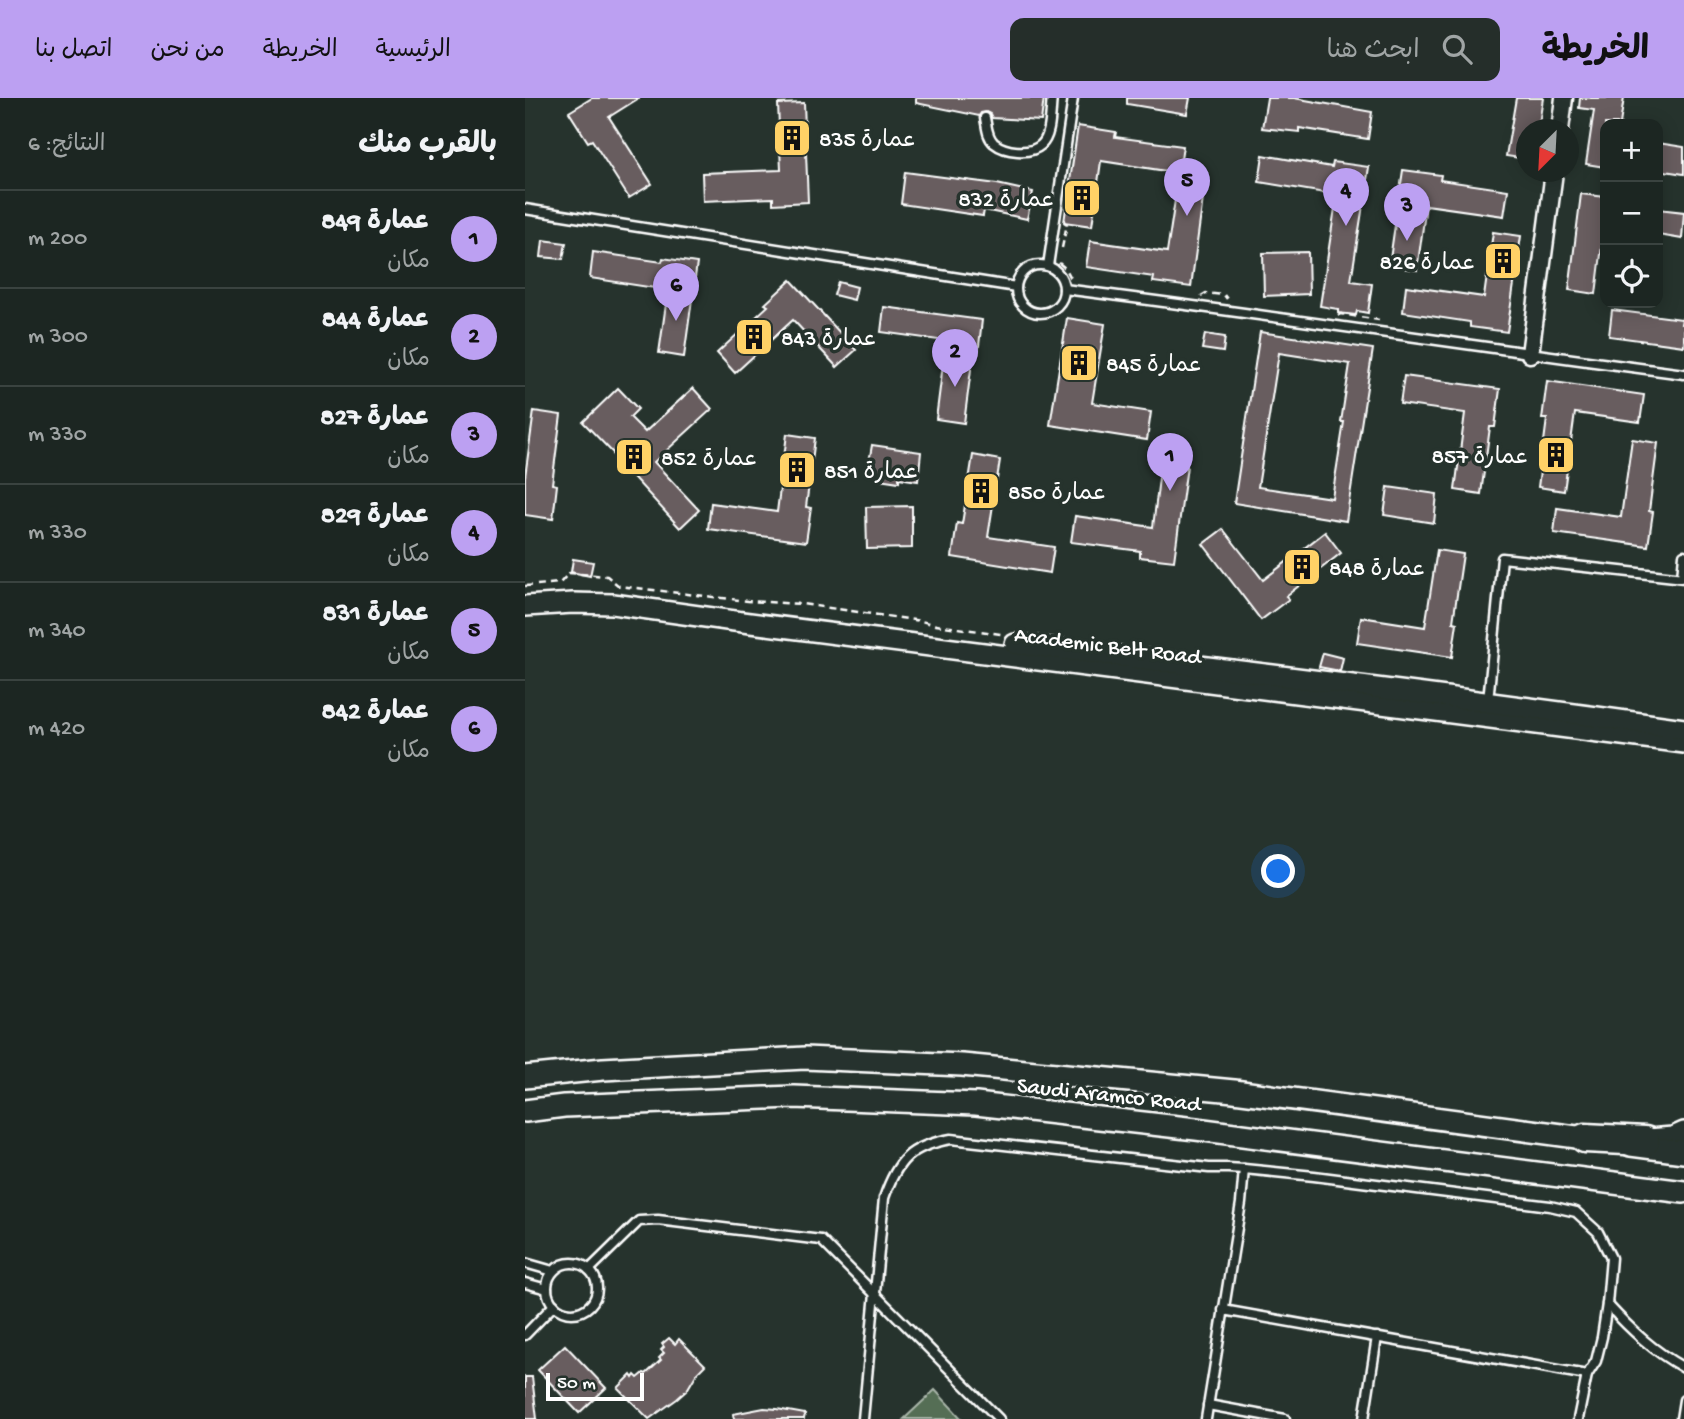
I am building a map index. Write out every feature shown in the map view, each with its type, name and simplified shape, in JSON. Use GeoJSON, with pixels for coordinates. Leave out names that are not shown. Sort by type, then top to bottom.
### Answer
{"type":"FeatureCollection","features":[{"type":"Feature","properties":{"kind":"highway"},"geometry":{"type":"LineString","coordinates":[[1585,1138],[1646,1141]]}},
{"type":"Feature","properties":{"kind":"main road","name":"Saudi Aramco Road"},"geometry":{"type":"LineString","coordinates":[[525,1077],[603,1069],[805,1058],[962,1065],[1234,1091],[1684,1152]]}},
{"type":"Feature","properties":{"kind":"main road","name":"Saudi Aramco Road"},"geometry":{"type":"LineString","coordinates":[[525,1111],[564,1106],[794,1097],[976,1104],[1196,1129],[1684,1192]]}},
{"type":"Feature","properties":{"kind":"main road"},"geometry":{"type":"LineString","coordinates":[[1646,1141],[1673,1138],[1684,1133]]}},
{"type":"Feature","properties":{"kind":"street"},"geometry":{"type":"LineString","coordinates":[[1561,119],[1564,98]]}},
{"type":"Feature","properties":{"kind":"street"},"geometry":{"type":"LineString","coordinates":[[1530,354],[1553,182]]}},
{"type":"Feature","properties":{"kind":"street","name":"Academic Belt Road"},"geometry":{"type":"LineString","coordinates":[[525,598],[590,593],[717,611],[1305,678],[1684,729]]}},
{"type":"Feature","properties":{"kind":"street","name":"Academic Belt Road"},"geometry":{"type":"LineString","coordinates":[[525,606],[613,604],[1684,743]]}},
{"type":"Feature","properties":{"kind":"lane"},"geometry":{"type":"LineString","coordinates":[[985,118],[988,135],[994,143],[1013,150],[1035,149],[1046,137],[1052,98]]}},
{"type":"Feature","properties":{"kind":"lane"},"geometry":{"type":"LineString","coordinates":[[1048,266],[1073,98]]}},
{"type":"Feature","properties":{"kind":"lane"},"geometry":{"type":"LineString","coordinates":[[525,209],[1016,287]]}},
{"type":"Feature","properties":{"kind":"lane"},"geometry":{"type":"LineString","coordinates":[[1048,266],[1060,275],[1065,289],[1060,304],[1047,313],[1039,314],[1024,308],[1016,295],[1016,287],[1026,269],[1048,266]]}},
{"type":"Feature","properties":{"kind":"lane"},"geometry":{"type":"LineString","coordinates":[[1065,289],[1684,374]]}},
{"type":"Feature","properties":{"kind":"lane"},"geometry":{"type":"LineString","coordinates":[[1488,701],[1502,558],[1683,578],[1684,555]]}},
{"type":"Feature","properties":{"kind":"lane"},"geometry":{"type":"LineString","coordinates":[[863,1419],[884,1198],[901,1162],[930,1143],[951,1139],[1209,1168],[1314,1176],[1550,1206],[1576,1212],[1598,1232],[1611,1258],[1602,1337],[1596,1361],[1587,1375],[1578,1419]]}},
{"type":"Feature","properties":{"kind":"lane"},"geometry":{"type":"LineString","coordinates":[[1206,1419],[1241,1203],[1244,1169]]}},
{"type":"Feature","properties":{"kind":"lane"},"geometry":{"type":"LineString","coordinates":[[589,1270],[639,1221],[658,1220],[821,1240],[999,1419]]}},
{"type":"Feature","properties":{"kind":"lane"},"geometry":{"type":"LineString","coordinates":[[525,1263],[554,1271]]}},
{"type":"Feature","properties":{"kind":"lane"},"geometry":{"type":"LineString","coordinates":[[572,1263],[589,1270],[597,1284],[597,1293],[588,1308],[580,1312],[563,1312],[550,1301],[547,1289],[550,1275],[554,1271],[572,1263]]}},
{"type":"Feature","properties":{"kind":"lane"},"geometry":{"type":"LineString","coordinates":[[525,1283],[547,1289]]}},
{"type":"Feature","properties":{"kind":"lane"},"geometry":{"type":"LineString","coordinates":[[1607,1304],[1634,1334],[1667,1359],[1684,1368]]}},
{"type":"Feature","properties":{"kind":"lane"},"geometry":{"type":"LineString","coordinates":[[525,1335],[554,1305]]}},
{"type":"Feature","properties":{"kind":"lane"},"geometry":{"type":"LineString","coordinates":[[1223,1310],[1587,1375]]}},
{"type":"Feature","properties":{"kind":"lane"},"geometry":{"type":"LineString","coordinates":[[1364,1419],[1377,1337]]}},
{"type":"Feature","properties":{"kind":"lane"},"geometry":{"type":"LineString","coordinates":[[1681,1419],[1684,1400]]}},
{"type":"Feature","properties":{"kind":"lane"},"geometry":{"type":"LineString","coordinates":[[1208,1405],[1285,1419]]}},
{"type":"Feature","properties":{"kind":"path"},"geometry":{"type":"LineString","coordinates":[[1057,247],[1063,248],[1067,224],[1064,223]]}},
{"type":"Feature","properties":{"kind":"path"},"geometry":{"type":"LineString","coordinates":[[1055,258],[1066,269],[1072,282]]}},
{"type":"Feature","properties":{"kind":"path"},"geometry":{"type":"LineString","coordinates":[[1198,298],[1206,293],[1224,295],[1231,304]]}},
{"type":"Feature","properties":{"kind":"path"},"geometry":{"type":"LineString","coordinates":[[1332,319],[1341,314],[1381,320]]}},
{"type":"Feature","properties":{"kind":"path"},"geometry":{"type":"LineString","coordinates":[[525,586],[560,583],[569,573],[607,576],[619,586],[748,601],[802,604],[1000,634]]}},
{"type":"Feature","properties":{"kind":"green space"},"geometry":{"type":"Polygon","coordinates":[[[935,1390],[962,1419],[904,1419],[935,1390]]]}},
{"type":"Feature","properties":{"kind":"building"},"geometry":{"type":"Polygon","coordinates":[[[592,98],[639,98],[609,117],[652,184],[629,198],[592,140],[588,142],[569,112],[592,98]]]}},
{"type":"Feature","properties":{"kind":"building"},"geometry":{"type":"Polygon","coordinates":[[[916,98],[1044,98],[1041,121],[992,118],[986,112],[979,116],[916,103],[916,98]]]}},
{"type":"Feature","properties":{"kind":"building"},"geometry":{"type":"Polygon","coordinates":[[[1127,98],[1190,98],[1187,114],[1127,104],[1127,98]]]}},
{"type":"Feature","properties":{"kind":"building"},"geometry":{"type":"Polygon","coordinates":[[[1267,98],[1294,98],[1372,112],[1368,139],[1299,128],[1299,132],[1262,128],[1267,98]]]}},
{"type":"Feature","properties":{"kind":"building"},"geometry":{"type":"Polygon","coordinates":[[[1516,98],[1543,98],[1540,119],[1516,119],[1516,157],[1506,156],[1516,98]]]}},
{"type":"Feature","properties":{"kind":"building"},"geometry":{"type":"Polygon","coordinates":[[[1580,98],[1624,98],[1621,119],[1600,119],[1600,166],[1586,164],[1594,110],[1579,108],[1580,98]]]}},
{"type":"Feature","properties":{"kind":"building","name":"عمارة 835"},"geometry":{"type":"Polygon","coordinates":[[[804,103],[808,202],[773,204],[773,198],[703,201],[702,173],[781,170],[778,104],[804,103]]]}},
{"type":"Feature","properties":{"kind":"building","name":"عمارة 832"},"geometry":{"type":"Polygon","coordinates":[[[1078,126],[1116,132],[1115,137],[1183,146],[1179,173],[1101,161],[1092,226],[1064,222],[1078,126]]]}},
{"type":"Feature","properties":{"kind":"building"},"geometry":{"type":"Polygon","coordinates":[[[1663,144],[1684,147],[1684,174],[1663,171],[1663,144]]]}},
{"type":"Feature","properties":{"kind":"building"},"geometry":{"type":"Polygon","coordinates":[[[1263,155],[1332,167],[1333,162],[1369,167],[1351,281],[1372,284],[1368,313],[1338,313],[1338,309],[1320,306],[1337,195],[1259,182],[1263,155]]]}},
{"type":"Feature","properties":{"kind":"building"},"geometry":{"type":"Polygon","coordinates":[[[1403,170],[1441,175],[1440,180],[1508,190],[1504,216],[1426,205],[1417,270],[1389,266],[1403,170]]]}},
{"type":"Feature","properties":{"kind":"building"},"geometry":{"type":"Polygon","coordinates":[[[905,172],[997,184],[1033,192],[1027,219],[984,210],[983,216],[901,204],[905,172]]]}},
{"type":"Feature","properties":{"kind":"building"},"geometry":{"type":"Polygon","coordinates":[[[1177,187],[1204,191],[1191,287],[1153,282],[1154,277],[1086,267],[1090,241],[1167,252],[1177,187]]]}},
{"type":"Feature","properties":{"kind":"building"},"geometry":{"type":"Polygon","coordinates":[[[1581,194],[1600,196],[1600,262],[1596,294],[1569,290],[1581,194]]]}},
{"type":"Feature","properties":{"kind":"building"},"geometry":{"type":"Polygon","coordinates":[[[1663,210],[1684,212],[1682,239],[1663,236],[1663,210]]]}},
{"type":"Feature","properties":{"kind":"building","name":"عمارة 826"},"geometry":{"type":"Polygon","coordinates":[[[1493,232],[1521,236],[1507,332],[1470,327],[1470,322],[1403,312],[1406,286],[1484,297],[1493,232]]]}},
{"type":"Feature","properties":{"kind":"building"},"geometry":{"type":"Polygon","coordinates":[[[543,240],[566,243],[563,259],[541,257],[543,240]]]}},
{"type":"Feature","properties":{"kind":"building"},"geometry":{"type":"Polygon","coordinates":[[[593,252],[662,262],[663,258],[697,263],[684,357],[659,353],[668,290],[590,278],[593,252]]]}},
{"type":"Feature","properties":{"kind":"building"},"geometry":{"type":"Polygon","coordinates":[[[1308,252],[1309,294],[1264,296],[1263,253],[1308,252]]]}},
{"type":"Feature","properties":{"kind":"building","name":"عمارة 843"},"geometry":{"type":"Polygon","coordinates":[[[791,280],[856,350],[837,367],[793,320],[735,373],[717,353],[768,306],[765,304],[791,280]]]}},
{"type":"Feature","properties":{"kind":"building"},"geometry":{"type":"Polygon","coordinates":[[[838,282],[857,287],[854,300],[834,295],[838,282]]]}},
{"type":"Feature","properties":{"kind":"building"},"geometry":{"type":"Polygon","coordinates":[[[884,307],[982,320],[978,354],[973,354],[964,423],[936,419],[946,341],[881,332],[884,307]]]}},
{"type":"Feature","properties":{"kind":"building"},"geometry":{"type":"Polygon","coordinates":[[[1612,310],[1682,319],[1684,346],[1609,336],[1612,310]]]}},
{"type":"Feature","properties":{"kind":"building","name":"عمارة 845"},"geometry":{"type":"Polygon","coordinates":[[[1067,318],[1105,324],[1092,403],[1151,412],[1147,440],[1050,425],[1067,318]]]}},
{"type":"Feature","properties":{"kind":"building"},"geometry":{"type":"Polygon","coordinates":[[[1260,332],[1373,349],[1346,521],[1234,503],[1260,332]],[[1279,353],[1258,487],[1332,498],[1350,364],[1279,353]]]}},
{"type":"Feature","properties":{"kind":"building"},"geometry":{"type":"Polygon","coordinates":[[[1205,334],[1225,337],[1223,352],[1202,349],[1205,334]]]}},
{"type":"Feature","properties":{"kind":"building"},"geometry":{"type":"Polygon","coordinates":[[[1404,376],[1500,389],[1495,427],[1490,427],[1481,494],[1455,490],[1465,413],[1400,404],[1404,376]]]}},
{"type":"Feature","properties":{"kind":"building","name":"عمارة 857"},"geometry":{"type":"Polygon","coordinates":[[[1547,381],[1644,395],[1640,422],[1575,413],[1564,491],[1538,487],[1547,419],[1542,419],[1547,381]]]}},
{"type":"Feature","properties":{"kind":"building","name":"عمارة 852"},"geometry":{"type":"Polygon","coordinates":[[[618,388],[638,409],[630,417],[645,432],[693,388],[712,409],[654,462],[699,510],[680,528],[583,422],[618,388]]]}},
{"type":"Feature","properties":{"kind":"building"},"geometry":{"type":"Polygon","coordinates":[[[534,411],[561,415],[552,484],[557,485],[553,519],[525,515],[525,477],[534,411]]]}},
{"type":"Feature","properties":{"kind":"building","name":"عمارة 851"},"geometry":{"type":"Polygon","coordinates":[[[787,434],[815,438],[806,507],[811,508],[806,542],[708,529],[711,503],[777,512],[787,434]]]}},
{"type":"Feature","properties":{"kind":"building"},"geometry":{"type":"Polygon","coordinates":[[[1632,439],[1658,443],[1649,511],[1653,512],[1648,546],[1554,533],[1557,508],[1621,517],[1632,439]]]}},
{"type":"Feature","properties":{"kind":"building"},"geometry":{"type":"Polygon","coordinates":[[[872,445],[921,452],[918,481],[899,478],[899,482],[867,474],[872,445]]]}},
{"type":"Feature","properties":{"kind":"building","name":"عمارة 850"},"geometry":{"type":"Polygon","coordinates":[[[973,455],[1000,460],[988,537],[1054,547],[1050,573],[952,557],[957,523],[962,524],[973,455]]]}},
{"type":"Feature","properties":{"kind":"building"},"geometry":{"type":"Polygon","coordinates":[[[1161,462],[1187,466],[1174,561],[1140,557],[1140,551],[1071,542],[1075,516],[1153,527],[1161,462]]]}},
{"type":"Feature","properties":{"kind":"building"},"geometry":{"type":"Polygon","coordinates":[[[1388,487],[1437,494],[1434,523],[1384,515],[1388,487]]]}},
{"type":"Feature","properties":{"kind":"building"},"geometry":{"type":"Polygon","coordinates":[[[912,506],[912,548],[867,549],[866,507],[912,506]]]}},
{"type":"Feature","properties":{"kind":"building","name":"عمارة 848"},"geometry":{"type":"Polygon","coordinates":[[[1223,529],[1263,580],[1325,532],[1341,553],[1286,596],[1289,599],[1261,620],[1203,544],[1223,529]]]}},
{"type":"Feature","properties":{"kind":"building"},"geometry":{"type":"Polygon","coordinates":[[[1437,550],[1463,554],[1453,622],[1457,623],[1452,657],[1357,643],[1361,617],[1425,627],[1437,550]]]}},
{"type":"Feature","properties":{"kind":"building"},"geometry":{"type":"Polygon","coordinates":[[[573,559],[593,562],[590,576],[571,572],[573,559]]]}},
{"type":"Feature","properties":{"kind":"building"},"geometry":{"type":"Polygon","coordinates":[[[1323,653],[1343,658],[1340,671],[1319,667],[1323,653]]]}},
{"type":"Feature","properties":{"kind":"building"},"geometry":{"type":"Polygon","coordinates":[[[669,1338],[675,1344],[679,1339],[705,1365],[687,1390],[649,1419],[618,1388],[631,1375],[638,1378],[646,1374],[661,1360],[659,1358],[664,1353],[661,1350],[664,1347],[662,1344],[669,1338]]]}},
{"type":"Feature","properties":{"kind":"building"},"geometry":{"type":"Polygon","coordinates":[[[565,1345],[606,1388],[579,1413],[538,1370],[565,1345]]]}},
{"type":"Feature","properties":{"kind":"building"},"geometry":{"type":"Polygon","coordinates":[[[525,1377],[532,1377],[537,1419],[525,1419],[525,1377]]]}},
{"type":"Feature","properties":{"kind":"building"},"geometry":{"type":"Polygon","coordinates":[[[764,1408],[805,1414],[804,1419],[734,1419],[733,1414],[764,1408]]]}},
{"type":"Feature","properties":{"kind":"place","name":"عمارة 835"},"geometry":{"type":"Point","coordinates":[792,138]}},
{"type":"Feature","properties":{"kind":"place","name":"عمارة 832"},"geometry":{"type":"Point","coordinates":[1082,198]}},
{"type":"Feature","properties":{"kind":"place","name":"عمارة 831"},"geometry":{"type":"Point","coordinates":[1187,216]}},
{"type":"Feature","properties":{"kind":"place","name":"عمارة 829"},"geometry":{"type":"Point","coordinates":[1346,226]}},
{"type":"Feature","properties":{"kind":"place","name":"عمارة 827"},"geometry":{"type":"Point","coordinates":[1407,241]}},
{"type":"Feature","properties":{"kind":"place","name":"عمارة 826"},"geometry":{"type":"Point","coordinates":[1503,261]}},
{"type":"Feature","properties":{"kind":"place","name":"عمارة 842"},"geometry":{"type":"Point","coordinates":[676,321]}},
{"type":"Feature","properties":{"kind":"place","name":"عمارة 843"},"geometry":{"type":"Point","coordinates":[754,337]}},
{"type":"Feature","properties":{"kind":"place","name":"عمارة 845"},"geometry":{"type":"Point","coordinates":[1079,363]}},
{"type":"Feature","properties":{"kind":"place","name":"عمارة 844"},"geometry":{"type":"Point","coordinates":[955,387]}},
{"type":"Feature","properties":{"kind":"place","name":"عمارة 857"},"geometry":{"type":"Point","coordinates":[1556,455]}},
{"type":"Feature","properties":{"kind":"place","name":"عمارة 852"},"geometry":{"type":"Point","coordinates":[634,457]}},
{"type":"Feature","properties":{"kind":"place","name":"عمارة 851"},"geometry":{"type":"Point","coordinates":[797,470]}},
{"type":"Feature","properties":{"kind":"place","name":"عمارة 850"},"geometry":{"type":"Point","coordinates":[981,491]}},
{"type":"Feature","properties":{"kind":"place","name":"عمارة 849"},"geometry":{"type":"Point","coordinates":[1170,491]}},
{"type":"Feature","properties":{"kind":"place","name":"عمارة 848"},"geometry":{"type":"Point","coordinates":[1302,567]}}]}
